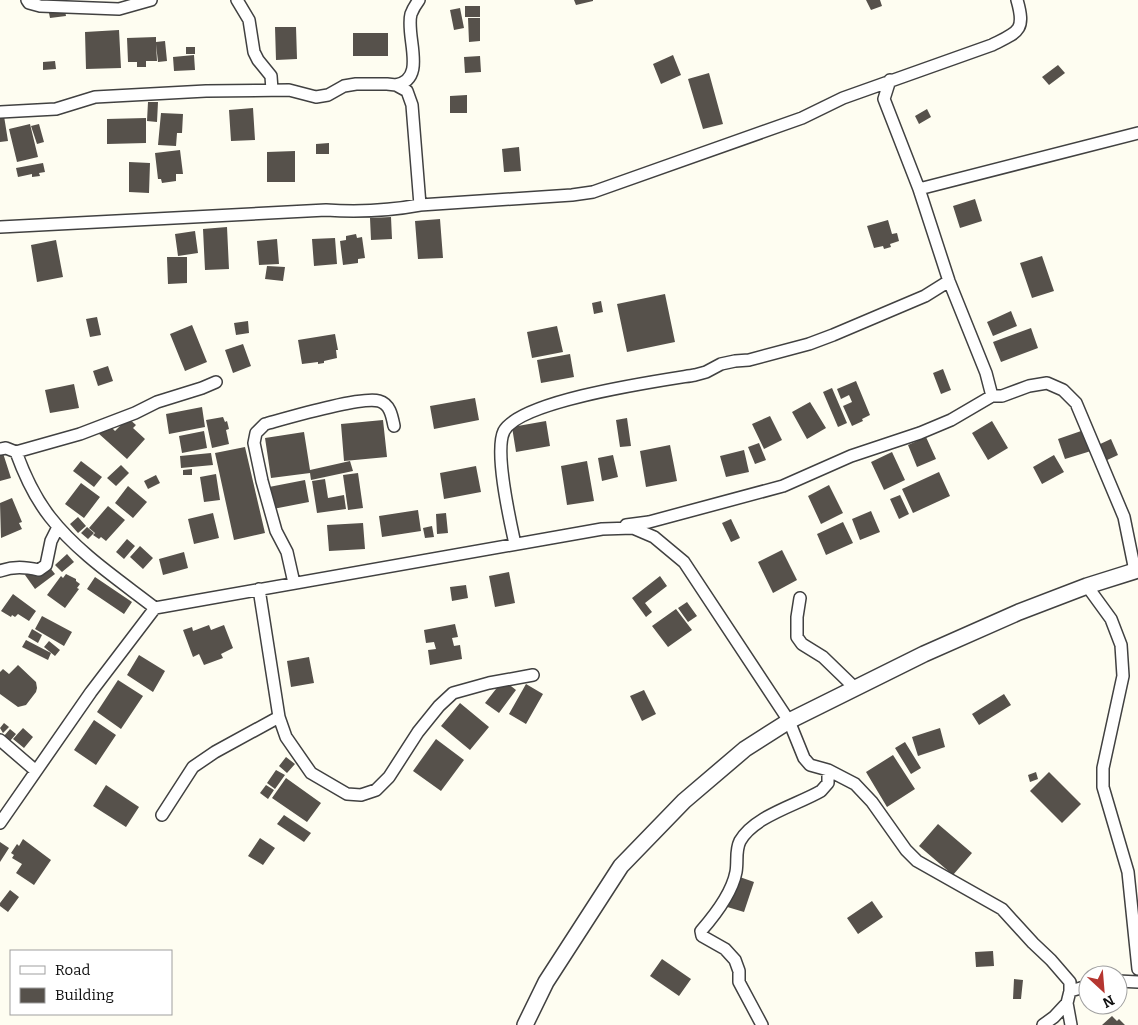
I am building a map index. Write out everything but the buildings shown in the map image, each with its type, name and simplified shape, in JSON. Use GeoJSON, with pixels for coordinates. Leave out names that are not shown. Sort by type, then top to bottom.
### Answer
{"type":"FeatureCollection","features":[{"type":"Feature","properties":{"kind":"street"},"geometry":{"type":"LineString","coordinates":[[27,0],[28,3],[40,6],[119,9],[151,0]]}},
{"type":"Feature","properties":{"kind":"street"},"geometry":{"type":"LineString","coordinates":[[237,0],[249,20],[254,52],[271,76],[272,90]]}},
{"type":"Feature","properties":{"kind":"street"},"geometry":{"type":"LineString","coordinates":[[0,112],[56,109],[95,97],[206,91],[272,90],[289,90],[316,96],[328,95],[344,86],[356,84],[405,84],[412,77],[411,15],[419,0]]}},
{"type":"Feature","properties":{"kind":"street"},"geometry":{"type":"LineString","coordinates":[[0,228],[326,210],[359,212],[420,205],[594,192],[802,118],[843,98],[890,80],[974,52],[1018,30],[1021,23],[1021,14],[1017,0]]}},
{"type":"Feature","properties":{"kind":"street"},"geometry":{"type":"LineString","coordinates":[[890,80],[884,98],[919,189],[949,282],[986,373],[992,396]]}},
{"type":"Feature","properties":{"kind":"street"},"geometry":{"type":"LineString","coordinates":[[396,85],[407,91],[412,105],[420,205]]}},
{"type":"Feature","properties":{"kind":"street"},"geometry":{"type":"LineString","coordinates":[[868,90],[884,98]]}},
{"type":"Feature","properties":{"kind":"street"},"geometry":{"type":"LineString","coordinates":[[919,189],[1138,133]]}},
{"type":"Feature","properties":{"kind":"street"},"geometry":{"type":"LineString","coordinates":[[515,544],[504,488],[501,457],[503,433],[509,425],[519,418],[574,398],[695,375],[706,372],[721,364],[749,360],[809,344],[926,296],[949,282]]}},
{"type":"Feature","properties":{"kind":"street"},"geometry":{"type":"LineString","coordinates":[[0,449],[6,448],[16,452],[80,434],[134,413],[156,402],[216,382]]}},
{"type":"Feature","properties":{"kind":"street"},"geometry":{"type":"LineString","coordinates":[[0,824],[91,692],[155,608],[650,522],[782,486],[851,456],[920,433],[951,420],[992,396],[1002,396],[1029,386],[1047,383],[1063,390],[1076,403],[1124,517],[1137,570],[1087,586],[1019,612],[924,654],[789,721],[745,749],[692,794],[621,866],[546,982],[525,1025]]}},
{"type":"Feature","properties":{"kind":"street"},"geometry":{"type":"LineString","coordinates":[[294,583],[287,552],[276,532],[262,481],[254,443],[256,433],[265,424],[362,400],[380,401],[390,410],[394,426]]}},
{"type":"Feature","properties":{"kind":"street"},"geometry":{"type":"LineString","coordinates":[[16,452],[32,490],[58,527],[88,555],[155,608]]}},
{"type":"Feature","properties":{"kind":"street"},"geometry":{"type":"LineString","coordinates":[[0,570],[10,567],[25,567],[39,570],[46,565],[51,541],[58,527]]}},
{"type":"Feature","properties":{"kind":"street"},"geometry":{"type":"LineString","coordinates":[[602,529],[633,528],[654,537],[684,562],[789,721],[804,758],[810,765],[828,770],[855,784],[872,802],[906,850],[917,861],[1002,909],[1070,982],[1067,1003],[1071,1025]]}},
{"type":"Feature","properties":{"kind":"street"},"geometry":{"type":"LineString","coordinates":[[1087,586],[1111,619],[1122,645],[1123,676],[1103,768],[1104,787],[1128,872],[1138,969]]}},
{"type":"Feature","properties":{"kind":"street"},"geometry":{"type":"LineString","coordinates":[[259,589],[279,717],[286,737],[311,773],[347,794],[361,795],[376,790],[389,777],[418,732],[439,706],[453,694],[489,682],[533,675]]}},
{"type":"Feature","properties":{"kind":"street"},"geometry":{"type":"LineString","coordinates":[[800,598],[797,617],[797,637],[802,644],[823,657],[855,688]]}},
{"type":"Feature","properties":{"kind":"street"},"geometry":{"type":"LineString","coordinates":[[162,815],[193,767],[215,752],[279,717]]}},
{"type":"Feature","properties":{"kind":"street"},"geometry":{"type":"LineString","coordinates":[[0,740],[36,771]]}},
{"type":"Feature","properties":{"kind":"street"},"geometry":{"type":"LineString","coordinates":[[762,1025],[739,982],[739,971],[735,960],[725,949],[702,936],[701,931],[727,896],[736,872],[737,852],[740,841],[758,822],[821,791],[828,783],[828,770]]}},
{"type":"Feature","properties":{"kind":"street"},"geometry":{"type":"LineString","coordinates":[[1128,872],[1138,885]]}},
{"type":"Feature","properties":{"kind":"street"},"geometry":{"type":"LineString","coordinates":[[1070,990],[1078,988]]}},
{"type":"Feature","properties":{"kind":"street"},"geometry":{"type":"LineString","coordinates":[[1043,1025],[1054,1017],[1067,1003]]}}]}
